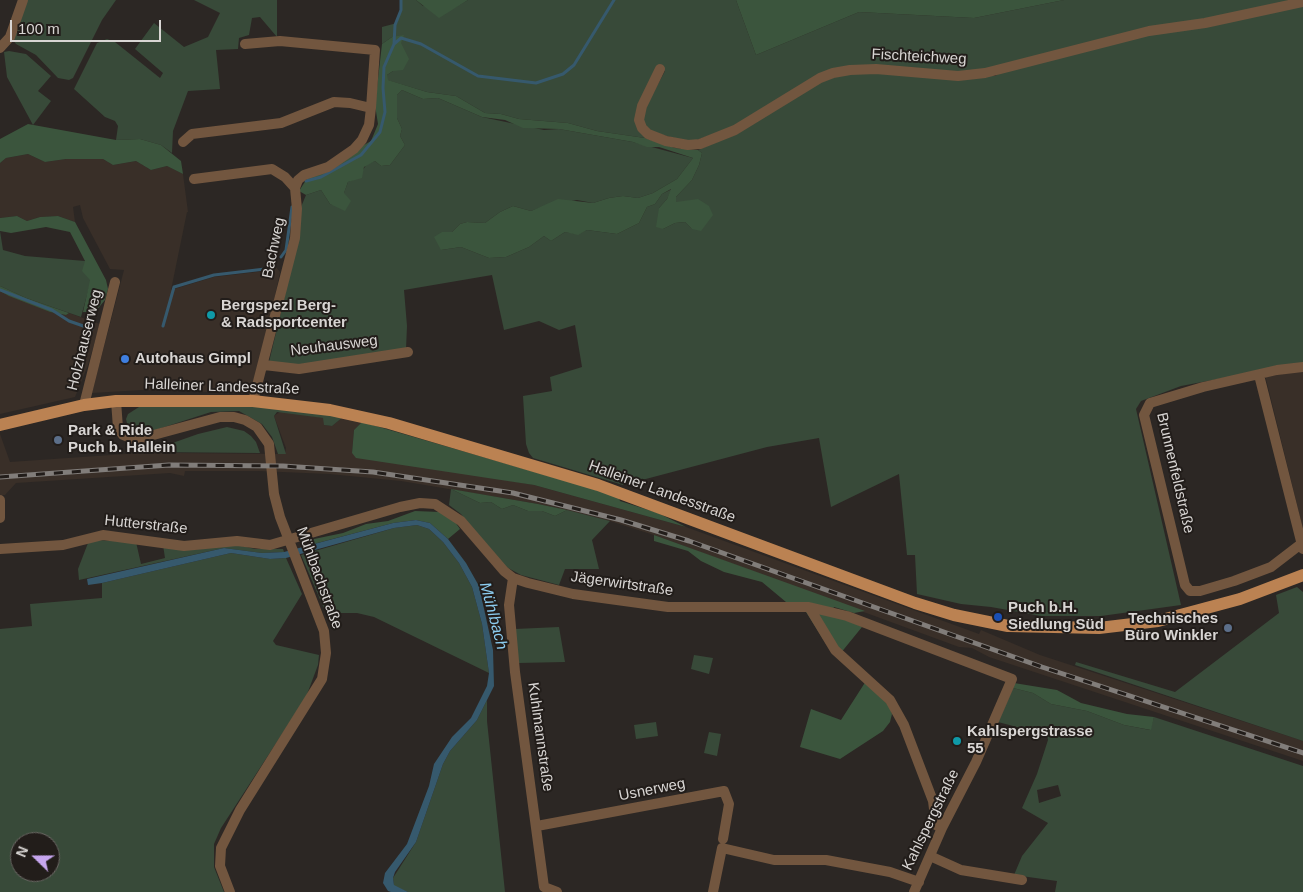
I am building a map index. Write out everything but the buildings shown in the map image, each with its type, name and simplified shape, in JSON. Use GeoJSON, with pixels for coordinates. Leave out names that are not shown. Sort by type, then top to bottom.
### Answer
{"type":"FeatureCollection","features":[{"type":"Feature","properties":{"kind":"main road","name":"Halleiner Landesstraße"},"geometry":{"type":"LineString","coordinates":[[0,425],[84,405],[116,401],[254,401],[303,405],[355,414],[631,495],[915,604],[954,616],[1008,626],[1099,628],[1158,621],[1240,599],[1303,575]]}},
{"type":"Feature","properties":{"kind":"street"},"geometry":{"type":"LineString","coordinates":[[0,48],[10,37],[23,0]]}},
{"type":"Feature","properties":{"kind":"street","name":"Fischteichweg"},"geometry":{"type":"LineString","coordinates":[[660,69],[642,106],[639,120],[642,128],[648,134],[666,141],[688,145],[700,144],[735,130],[820,78],[834,73],[850,70],[876,70],[958,76],[986,73],[1149,31],[1206,23],[1303,2]]}},
{"type":"Feature","properties":{"kind":"street"},"geometry":{"type":"LineString","coordinates":[[194,179],[272,170],[285,177],[295,188],[298,180],[304,175],[328,167],[354,149],[362,140],[370,125],[375,50],[280,40],[245,44]]}},
{"type":"Feature","properties":{"kind":"street"},"geometry":{"type":"LineString","coordinates":[[183,142],[192,134],[281,123],[334,102],[350,103],[371,108]]}},
{"type":"Feature","properties":{"kind":"street","name":"Bachweg"},"geometry":{"type":"LineString","coordinates":[[254,401],[295,238],[298,209],[295,188]]}},
{"type":"Feature","properties":{"kind":"street","name":"Holzhauserweg"},"geometry":{"type":"LineString","coordinates":[[84,405],[115,282]]}},
{"type":"Feature","properties":{"kind":"street","name":"Neuhausweg"},"geometry":{"type":"LineString","coordinates":[[264,365],[299,369],[408,352]]}},
{"type":"Feature","properties":{"kind":"street"},"geometry":{"type":"LineString","coordinates":[[1259,375],[1303,367]]}},
{"type":"Feature","properties":{"kind":"street","name":"Brunnenfeldstraße"},"geometry":{"type":"LineString","coordinates":[[1259,375],[1302,547],[1277,564],[1251,575],[1193,592],[1185,585],[1146,425],[1145,410],[1150,403],[1203,387],[1259,375]]}},
{"type":"Feature","properties":{"kind":"street","name":"Mühlbachstraße"},"geometry":{"type":"LineString","coordinates":[[116,401],[118,428],[123,436],[135,440],[220,417],[245,420],[257,427],[269,444],[274,494],[290,544],[324,631],[326,653],[322,679],[240,810],[221,848],[220,866],[230,892]]}},
{"type":"Feature","properties":{"kind":"street"},"geometry":{"type":"LineString","coordinates":[[0,500],[0,518]]}},
{"type":"Feature","properties":{"kind":"street","name":"Jägerwirtstraße"},"geometry":{"type":"LineString","coordinates":[[290,544],[400,507],[420,503],[435,504],[461,521],[504,571],[513,578],[573,594],[668,606],[809,607],[847,616],[1012,679]]}},
{"type":"Feature","properties":{"kind":"street","name":"Hutterstraße"},"geometry":{"type":"LineString","coordinates":[[0,549],[64,545],[96,535],[184,546],[237,541],[270,545],[290,544]]}},
{"type":"Feature","properties":{"kind":"street","name":"Kuhlmannstraße"},"geometry":{"type":"LineString","coordinates":[[513,578],[509,605],[515,672],[537,826],[541,889],[557,892]]}},
{"type":"Feature","properties":{"kind":"street"},"geometry":{"type":"LineString","coordinates":[[809,607],[835,650],[890,700],[904,725],[933,801],[936,825],[942,828]]}},
{"type":"Feature","properties":{"kind":"street","name":"Kahlspergstraße"},"geometry":{"type":"LineString","coordinates":[[914,892],[942,828],[976,762],[1012,679]]}},
{"type":"Feature","properties":{"kind":"street","name":"Usnerweg"},"geometry":{"type":"LineString","coordinates":[[537,826],[724,791],[729,804],[724,838]]}},
{"type":"Feature","properties":{"kind":"street"},"geometry":{"type":"LineString","coordinates":[[713,892],[722,848],[774,860],[826,860],[890,872],[919,882]]}},
{"type":"Feature","properties":{"kind":"street"},"geometry":{"type":"LineString","coordinates":[[930,856],[961,870],[1022,880]]}},
{"type":"Feature","properties":{"kind":"shaded area"},"geometry":{"type":"Polygon","coordinates":[[[28,154],[45,162],[66,159],[103,159],[113,165],[136,161],[151,170],[167,166],[183,174],[188,212],[171,290],[214,277],[265,271],[275,266],[280,272],[263,353],[249,393],[142,390],[92,393],[124,270],[110,269],[83,218],[80,205],[73,207],[75,222],[58,216],[40,217],[27,221],[17,216],[0,218],[0,163],[6,158],[28,154]]]}},
{"type":"Feature","properties":{"kind":"shaded area"},"geometry":{"type":"Polygon","coordinates":[[[0,291],[50,312],[66,315],[69,313],[100,324],[88,365],[75,397],[0,414],[0,291]]]}},
{"type":"Feature","properties":{"kind":"shaded area"},"geometry":{"type":"Polygon","coordinates":[[[1303,370],[1303,529],[1266,377],[1303,370]]]}},
{"type":"Feature","properties":{"kind":"shaded area"},"geometry":{"type":"Polygon","coordinates":[[[281,411],[324,418],[324,425],[332,426],[343,417],[362,422],[354,430],[352,453],[534,485],[686,527],[979,634],[981,630],[1040,655],[1303,741],[1303,761],[989,657],[972,648],[959,647],[654,535],[610,521],[538,504],[401,481],[329,474],[258,471],[185,471],[184,476],[170,473],[16,483],[5,495],[0,495],[0,434],[10,462],[169,451],[178,453],[285,454],[286,448],[274,416],[281,411]]]}},
{"type":"Feature","properties":{"kind":"green space"},"geometry":{"type":"Polygon","coordinates":[[[27,0],[116,0],[102,20],[73,78],[69,80],[58,78],[36,55],[16,44],[13,40],[27,0]]]}},
{"type":"Feature","properties":{"kind":"green space"},"geometry":{"type":"Polygon","coordinates":[[[194,0],[277,0],[277,37],[260,17],[252,18],[249,35],[239,38],[238,49],[216,50],[220,89],[188,91],[173,131],[172,153],[161,145],[140,139],[116,140],[118,126],[115,121],[105,117],[74,89],[97,43],[107,39],[115,42],[160,78],[163,73],[135,49],[154,23],[184,47],[208,37],[220,13],[194,0]]]}},
{"type":"Feature","properties":{"kind":"green space"},"geometry":{"type":"Polygon","coordinates":[[[402,0],[416,0],[423,6],[454,8],[468,0],[736,0],[756,55],[859,12],[974,18],[1064,0],[1302,0],[970,73],[844,68],[730,129],[690,142],[651,132],[643,123],[644,110],[665,71],[660,69],[639,106],[645,138],[597,131],[568,123],[519,119],[501,114],[485,113],[456,96],[427,92],[387,80],[387,75],[393,71],[392,37],[382,44],[382,27],[397,23],[402,0]]]}},
{"type":"Feature","properties":{"kind":"green space"},"geometry":{"type":"Polygon","coordinates":[[[416,0],[468,0],[439,18],[416,0]]]}},
{"type":"Feature","properties":{"kind":"green space"},"geometry":{"type":"Polygon","coordinates":[[[736,0],[1064,0],[974,18],[859,12],[756,55],[736,0]]]}},
{"type":"Feature","properties":{"kind":"green space"},"geometry":{"type":"Polygon","coordinates":[[[1303,4],[1303,363],[1181,386],[1141,401],[1136,409],[1181,605],[1101,616],[1041,616],[961,604],[917,594],[915,555],[907,555],[899,474],[831,507],[819,438],[767,447],[623,485],[533,458],[526,444],[523,396],[552,391],[550,377],[582,367],[575,325],[559,330],[539,321],[504,330],[492,275],[404,290],[407,326],[406,349],[300,367],[269,362],[285,295],[301,207],[306,195],[321,190],[330,204],[339,206],[348,182],[357,178],[367,164],[375,161],[381,166],[390,165],[405,145],[400,136],[402,129],[397,118],[397,95],[402,90],[423,99],[438,98],[482,117],[544,130],[559,129],[633,142],[693,158],[677,179],[653,193],[638,198],[623,196],[593,203],[577,200],[544,206],[531,211],[513,206],[500,212],[485,223],[467,222],[460,224],[452,232],[442,232],[441,250],[461,247],[489,258],[506,257],[529,247],[544,236],[551,241],[565,232],[578,234],[587,230],[617,234],[639,223],[647,207],[655,204],[662,194],[672,189],[667,199],[659,208],[663,229],[675,223],[685,222],[692,229],[676,202],[676,197],[692,180],[702,153],[698,150],[731,135],[819,81],[857,72],[995,76],[1002,72],[1142,36],[1303,4]]]}},
{"type":"Feature","properties":{"kind":"green space"},"geometry":{"type":"Polygon","coordinates":[[[404,35],[401,43],[409,59],[403,70],[393,71],[387,75],[388,80],[427,92],[456,96],[485,113],[501,114],[519,119],[568,123],[597,131],[645,138],[675,148],[698,150],[702,153],[699,165],[692,180],[676,197],[676,202],[698,199],[709,206],[713,215],[701,231],[692,229],[685,222],[675,223],[663,229],[656,227],[659,208],[667,199],[671,189],[662,194],[655,204],[647,207],[639,223],[617,234],[587,230],[578,235],[565,232],[551,241],[544,236],[529,247],[506,257],[489,258],[461,247],[441,250],[434,237],[442,232],[452,232],[460,224],[467,222],[485,223],[500,212],[513,206],[531,211],[558,199],[593,203],[623,196],[638,198],[653,193],[677,179],[693,158],[659,147],[647,147],[633,142],[559,129],[523,128],[505,120],[482,117],[438,98],[423,99],[402,90],[397,95],[397,118],[402,129],[400,136],[405,145],[390,165],[381,166],[375,161],[364,167],[362,178],[348,182],[344,193],[351,201],[345,211],[330,204],[321,190],[306,195],[299,191],[308,177],[371,141],[378,124],[375,105],[382,44],[392,37],[404,35]]]}},
{"type":"Feature","properties":{"kind":"green space"},"geometry":{"type":"Polygon","coordinates":[[[4,52],[26,54],[51,76],[38,91],[51,101],[33,125],[7,77],[4,52]]]}},
{"type":"Feature","properties":{"kind":"green space"},"geometry":{"type":"Polygon","coordinates":[[[28,124],[116,140],[140,139],[161,145],[181,161],[183,174],[167,166],[151,170],[136,161],[113,165],[103,159],[66,159],[45,162],[28,154],[6,158],[0,163],[0,139],[28,124]]]}},
{"type":"Feature","properties":{"kind":"green space"},"geometry":{"type":"Polygon","coordinates":[[[17,216],[27,221],[40,217],[58,216],[75,222],[106,280],[108,289],[105,300],[95,312],[83,312],[90,280],[82,271],[85,261],[70,232],[46,227],[11,233],[0,231],[0,218],[17,216]]]}},
{"type":"Feature","properties":{"kind":"green space"},"geometry":{"type":"Polygon","coordinates":[[[0,231],[3,250],[25,256],[85,261],[91,280],[81,317],[26,298],[0,286],[0,231]]]}},
{"type":"Feature","properties":{"kind":"green space"},"geometry":{"type":"Polygon","coordinates":[[[0,286],[26,298],[69,313],[66,315],[50,312],[9,296],[0,291],[0,286]]]}},
{"type":"Feature","properties":{"kind":"green space"},"geometry":{"type":"Polygon","coordinates":[[[139,407],[269,407],[343,417],[332,426],[324,425],[323,418],[277,412],[274,416],[286,454],[278,454],[272,437],[262,424],[239,411],[211,412],[146,433],[136,434],[129,431],[126,419],[128,414],[139,407]]]}},
{"type":"Feature","properties":{"kind":"green space"},"geometry":{"type":"Polygon","coordinates":[[[362,422],[618,496],[620,501],[658,513],[686,527],[534,485],[356,458],[352,453],[354,430],[362,422]]]}},
{"type":"Feature","properties":{"kind":"green space"},"geometry":{"type":"Polygon","coordinates":[[[227,427],[244,431],[251,436],[256,442],[260,453],[147,452],[198,434],[227,427]]]}},
{"type":"Feature","properties":{"kind":"green space"},"geometry":{"type":"Polygon","coordinates":[[[451,489],[480,503],[491,502],[502,509],[513,505],[528,511],[542,511],[555,516],[567,510],[610,521],[592,540],[599,569],[565,569],[559,585],[521,575],[499,563],[461,514],[449,505],[451,489]]]}},
{"type":"Feature","properties":{"kind":"green space"},"geometry":{"type":"Polygon","coordinates":[[[451,489],[567,510],[555,516],[542,511],[528,511],[513,505],[502,509],[491,502],[480,503],[451,489]]]}},
{"type":"Feature","properties":{"kind":"green space"},"geometry":{"type":"Polygon","coordinates":[[[415,511],[440,512],[455,522],[460,529],[448,539],[430,523],[416,520],[393,523],[306,546],[314,539],[343,533],[366,524],[388,521],[415,511]]]}},
{"type":"Feature","properties":{"kind":"green space"},"geometry":{"type":"Polygon","coordinates":[[[417,525],[429,529],[443,542],[459,563],[472,587],[482,624],[489,673],[374,617],[357,613],[341,613],[328,618],[301,555],[394,528],[417,525]]]}},
{"type":"Feature","properties":{"kind":"green space"},"geometry":{"type":"Polygon","coordinates":[[[654,535],[865,611],[854,613],[834,607],[830,615],[853,622],[862,627],[840,654],[828,637],[823,639],[806,612],[808,603],[786,602],[762,582],[724,572],[701,561],[688,551],[654,541],[654,535]]]}},
{"type":"Feature","properties":{"kind":"green space"},"geometry":{"type":"Polygon","coordinates":[[[95,540],[136,542],[141,564],[165,558],[163,545],[190,550],[234,544],[255,549],[283,549],[284,552],[262,553],[224,548],[79,580],[78,569],[88,543],[95,540]]]}},
{"type":"Feature","properties":{"kind":"green space"},"geometry":{"type":"Polygon","coordinates":[[[231,553],[270,559],[286,558],[302,594],[273,641],[276,645],[319,655],[318,665],[306,697],[221,828],[214,844],[214,867],[224,892],[0,892],[0,629],[32,626],[30,604],[102,598],[102,583],[231,553]]]}},
{"type":"Feature","properties":{"kind":"green space"},"geometry":{"type":"Polygon","coordinates":[[[1297,587],[1303,592],[1303,741],[1075,665],[1076,662],[1175,692],[1279,613],[1276,595],[1297,587]]]}},
{"type":"Feature","properties":{"kind":"green space"},"geometry":{"type":"Polygon","coordinates":[[[559,627],[565,662],[518,663],[515,629],[559,627]]]}},
{"type":"Feature","properties":{"kind":"green space"},"geometry":{"type":"Polygon","coordinates":[[[694,655],[713,658],[709,674],[691,669],[694,655]]]}},
{"type":"Feature","properties":{"kind":"green space"},"geometry":{"type":"Polygon","coordinates":[[[866,681],[890,707],[892,714],[890,722],[883,731],[840,759],[800,747],[811,709],[841,720],[866,681]]]}},
{"type":"Feature","properties":{"kind":"green space"},"geometry":{"type":"Polygon","coordinates":[[[1014,683],[1057,690],[1081,703],[1127,714],[1154,717],[1151,730],[1124,725],[1087,711],[1051,704],[1033,693],[1013,688],[1014,683]]]}},
{"type":"Feature","properties":{"kind":"green space"},"geometry":{"type":"Polygon","coordinates":[[[1013,688],[1033,693],[1051,704],[1087,711],[1124,725],[1150,730],[1154,717],[1303,766],[1303,892],[1055,892],[1057,881],[1014,875],[1022,856],[1048,823],[1022,808],[1037,774],[1048,740],[1047,735],[998,722],[1013,688]],[[1058,785],[1037,790],[1039,803],[1061,796],[1058,785]]]}},
{"type":"Feature","properties":{"kind":"green space"},"geometry":{"type":"Polygon","coordinates":[[[487,700],[487,721],[505,892],[408,892],[398,888],[394,886],[393,878],[416,842],[443,764],[450,751],[477,720],[487,700]]]}},
{"type":"Feature","properties":{"kind":"green space"},"geometry":{"type":"Polygon","coordinates":[[[656,722],[658,736],[636,739],[634,725],[656,722]]]}},
{"type":"Feature","properties":{"kind":"green space"},"geometry":{"type":"Polygon","coordinates":[[[709,732],[721,734],[717,756],[704,753],[709,732]]]}},
{"type":"Feature","properties":{"kind":"water"},"geometry":{"type":"Polygon","coordinates":[[[416,520],[430,523],[448,539],[466,563],[479,586],[493,650],[494,686],[477,720],[450,751],[443,764],[416,842],[395,872],[393,878],[394,885],[408,892],[391,892],[388,891],[383,883],[385,873],[407,844],[429,786],[434,764],[452,737],[471,718],[487,686],[489,673],[482,624],[472,587],[459,563],[443,542],[429,529],[417,525],[394,528],[286,558],[270,559],[231,553],[102,583],[88,585],[87,579],[224,548],[262,553],[284,552],[393,523],[416,520]]]}},
{"type":"Feature","properties":{"kind":"waterway"},"geometry":{"type":"LineString","coordinates":[[306,181],[321,177],[361,155],[380,132],[385,112],[384,67],[394,44],[395,25],[401,10],[401,0]]}},
{"type":"Feature","properties":{"kind":"waterway"},"geometry":{"type":"LineString","coordinates":[[394,44],[401,38],[421,44],[478,76],[536,83],[563,74],[574,65],[614,0]]}},
{"type":"Feature","properties":{"kind":"waterway"},"geometry":{"type":"LineString","coordinates":[[281,257],[286,250],[292,207]]}},
{"type":"Feature","properties":{"kind":"waterway"},"geometry":{"type":"LineString","coordinates":[[163,326],[174,287],[214,275],[265,269],[272,266]]}},
{"type":"Feature","properties":{"kind":"waterway"},"geometry":{"type":"LineString","coordinates":[[0,290],[52,310],[69,321],[92,329]]}},
{"type":"Feature","properties":{"kind":"railway"},"geometry":{"type":"LineString","coordinates":[[0,477],[169,465],[283,466],[373,472],[513,493],[621,520],[689,541],[1042,667],[1303,753]]}},
{"type":"Feature","properties":{"kind":"place","name":"Bergspezl Berg- & Radsportcenter"},"geometry":{"type":"Point","coordinates":[211,315]}},
{"type":"Feature","properties":{"kind":"place","name":"Autohaus Gimpl"},"geometry":{"type":"Point","coordinates":[125,359]}},
{"type":"Feature","properties":{"kind":"place","name":"Park & Ride Puch b. Hallein"},"geometry":{"type":"Point","coordinates":[58,440]}},
{"type":"Feature","properties":{"kind":"place","name":"Puch b.H. Siedlung Süd"},"geometry":{"type":"Point","coordinates":[998,617]}},
{"type":"Feature","properties":{"kind":"place","name":"Technisches Büro Winkler"},"geometry":{"type":"Point","coordinates":[1228,628]}},
{"type":"Feature","properties":{"kind":"place","name":"Kahlspergstrasse 55"},"geometry":{"type":"Point","coordinates":[957,741]}},
{"type":"Feature","properties":{"kind":"water label","name":"Mühlbach"},"geometry":{"type":"Point","coordinates":[493,616]}}]}
